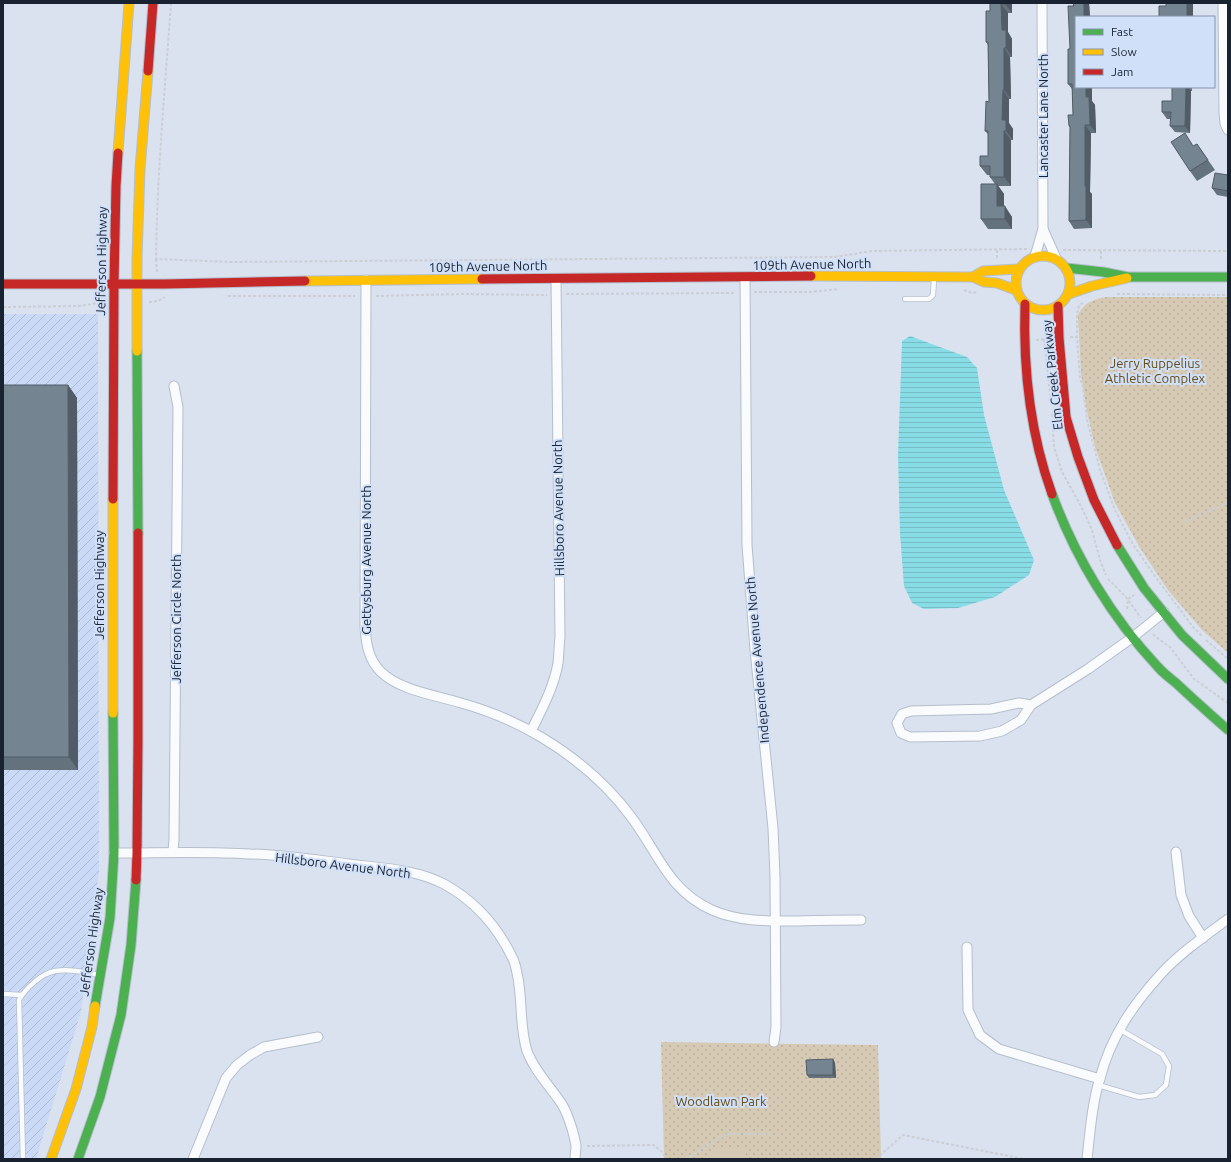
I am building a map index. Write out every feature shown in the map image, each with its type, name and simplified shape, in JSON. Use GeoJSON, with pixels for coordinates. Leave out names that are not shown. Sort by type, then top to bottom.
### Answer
{"type":"FeatureCollection","features":[{"type":"Feature","properties":{"kind":"street","name":"Jefferson Highway"},"geometry":{"type":"LineString","coordinates":[[51,1159],[76,1089],[92,1027],[110,918],[114,853],[112,621],[116,186],[129,3]]}},
{"type":"Feature","properties":{"kind":"street"},"geometry":{"type":"LineString","coordinates":[[78,1159],[100,1097],[121,1015],[134,923],[137,852],[138,709],[137,284],[140,169],[153,3]]}},
{"type":"Feature","properties":{"kind":"street","name":"Lancaster Lane North"},"geometry":{"type":"LineString","coordinates":[[1033,253],[1043,229],[1042,3]]}},
{"type":"Feature","properties":{"kind":"street"},"geometry":{"type":"LineString","coordinates":[[1223,3],[1224,112],[1225,124],[1228,130]]}},
{"type":"Feature","properties":{"kind":"street","name":"Lancaster Lane North"},"geometry":{"type":"LineString","coordinates":[[1043,229],[1057,254]]}},
{"type":"Feature","properties":{"kind":"street"},"geometry":{"type":"LineString","coordinates":[[1069,294],[1071,284],[1070,275],[1057,254],[1046,255],[1033,253],[1019,269],[1016,276],[1016,290],[1021,299],[1025,304],[1034,309],[1042,310],[1058,306],[1069,294],[1092,286],[1114,282],[1128,277]]}},
{"type":"Feature","properties":{"kind":"street"},"geometry":{"type":"LineString","coordinates":[[1067,268],[1103,272],[1128,277],[1228,277]]}},
{"type":"Feature","properties":{"kind":"street","name":"109th Avenue North"},"geometry":{"type":"LineString","coordinates":[[972,277],[983,271],[1019,269]]}},
{"type":"Feature","properties":{"kind":"street","name":"109th Avenue North"},"geometry":{"type":"LineString","coordinates":[[3,284],[934,276],[972,277],[984,282],[997,283],[1016,290]]}},
{"type":"Feature","properties":{"kind":"street","name":"Independence Avenue North"},"geometry":{"type":"LineString","coordinates":[[745,278],[747,545],[755,650],[773,828],[775,877],[776,1027],[774,1042]]}},
{"type":"Feature","properties":{"kind":"street","name":"Hillsboro Avenue North"},"geometry":{"type":"LineString","coordinates":[[531,731],[544,705],[552,683],[558,663],[560,637],[556,279]]}},
{"type":"Feature","properties":{"kind":"street","name":"Gettysburg Avenue North"},"geometry":{"type":"LineString","coordinates":[[366,280],[365,626],[366,644],[371,658],[380,671],[394,682],[410,688],[496,714],[531,731],[557,747],[584,767],[609,791],[632,817],[677,886],[693,900],[713,911],[734,917],[753,920],[860,920]]}},
{"type":"Feature","properties":{"kind":"street","name":"Elm Creek Parkway"},"geometry":{"type":"LineString","coordinates":[[1025,304],[1025,368],[1032,422],[1044,471],[1062,518],[1083,563],[1105,599],[1133,637],[1159,667],[1228,730]]}},
{"type":"Feature","properties":{"kind":"street","name":"Elm Creek Parkway"},"geometry":{"type":"LineString","coordinates":[[1058,306],[1059,338],[1066,417],[1078,457],[1094,500],[1114,540],[1144,588],[1192,646],[1228,679]]}},
{"type":"Feature","properties":{"kind":"street","name":"Jefferson Circle North"},"geometry":{"type":"LineString","coordinates":[[173,852],[178,420],[178,407],[174,386]]}},
{"type":"Feature","properties":{"kind":"street"},"geometry":{"type":"LineString","coordinates":[[1031,705],[1018,703],[990,709],[911,711],[902,714],[897,723],[901,733],[910,737],[980,736],[1002,731],[1021,720],[1031,705],[1088,669],[1133,637],[1164,612]]}},
{"type":"Feature","properties":{"kind":"street","name":"Hillsboro Avenue North"},"geometry":{"type":"LineString","coordinates":[[114,853],[220,852],[253,854],[393,869],[419,874],[444,884],[467,899],[486,916],[502,938],[513,959],[520,987],[523,1033],[528,1052],[536,1069],[546,1084],[560,1100],[569,1120],[576,1146],[575,1159]]}},
{"type":"Feature","properties":{"kind":"street"},"geometry":{"type":"LineString","coordinates":[[1176,852],[1181,895],[1189,916],[1203,938]]}},
{"type":"Feature","properties":{"kind":"street"},"geometry":{"type":"LineString","coordinates":[[1087,1159],[1099,1082],[1108,1052],[1119,1029],[1132,1008],[1161,974],[1186,951],[1228,919]]}},
{"type":"Feature","properties":{"kind":"street"},"geometry":{"type":"LineString","coordinates":[[967,946],[968,1010],[980,1035],[998,1049],[1099,1082]]}},
{"type":"Feature","properties":{"kind":"street"},"geometry":{"type":"LineString","coordinates":[[193,1159],[226,1078],[237,1065],[264,1047],[318,1037]]}},
{"type":"Feature","properties":{"kind":"lane"},"geometry":{"type":"LineString","coordinates":[[905,299],[929,299],[933,294],[934,276]]}},
{"type":"Feature","properties":{"kind":"lane"},"geometry":{"type":"LineString","coordinates":[[23,1159],[19,1000],[34,982],[54,971],[72,970],[100,975]]}},
{"type":"Feature","properties":{"kind":"lane"},"geometry":{"type":"LineString","coordinates":[[3,994],[22,995]]}},
{"type":"Feature","properties":{"kind":"lane"},"geometry":{"type":"LineString","coordinates":[[1099,1082],[1139,1097],[1155,1095],[1166,1085],[1169,1066],[1162,1054],[1119,1029]]}},
{"type":"Feature","properties":{"kind":"path"},"geometry":{"type":"LineString","coordinates":[[156,269],[156,216],[159,162],[171,3]]}},
{"type":"Feature","properties":{"kind":"path"},"geometry":{"type":"LineString","coordinates":[[156,259],[231,262],[835,258],[872,251],[1033,253]]}},
{"type":"Feature","properties":{"kind":"path"},"geometry":{"type":"LineString","coordinates":[[1057,254],[1228,251]]}},
{"type":"Feature","properties":{"kind":"path"},"geometry":{"type":"LineString","coordinates":[[224,296],[745,293],[810,292],[846,289]]}},
{"type":"Feature","properties":{"kind":"path"},"geometry":{"type":"LineString","coordinates":[[962,290],[978,292]]}},
{"type":"Feature","properties":{"kind":"path"},"geometry":{"type":"LineString","coordinates":[[1116,294],[1228,295]]}},
{"type":"Feature","properties":{"kind":"path"},"geometry":{"type":"LineString","coordinates":[[158,301],[165,297],[171,297]]}},
{"type":"Feature","properties":{"kind":"path"},"geometry":{"type":"LineString","coordinates":[[1086,300],[1079,305],[1077,314],[1080,378],[1083,388],[1087,420],[1100,470],[1115,510],[1132,543],[1193,627],[1228,659]]}},
{"type":"Feature","properties":{"kind":"path"},"geometry":{"type":"LineString","coordinates":[[3,307],[80,306],[103,302]]}},
{"type":"Feature","properties":{"kind":"path"},"geometry":{"type":"LineString","coordinates":[[1024,340],[1077,337]]}},
{"type":"Feature","properties":{"kind":"path"},"geometry":{"type":"LineString","coordinates":[[1186,522],[1220,506],[1228,504]]}},
{"type":"Feature","properties":{"kind":"path"},"geometry":{"type":"LineString","coordinates":[[685,1159],[726,1134],[770,1134]]}},
{"type":"Feature","properties":{"kind":"path"},"geometry":{"type":"LineString","coordinates":[[876,1159],[903,1135],[1024,1159]]}},
{"type":"Feature","properties":{"kind":"path"},"geometry":{"type":"LineString","coordinates":[[576,1146],[654,1145],[667,1159]]}},
{"type":"Feature","properties":{"kind":"shaded area"},"geometry":{"type":"Polygon","coordinates":[[[3,314],[98,314],[99,872],[81,1012],[36,1159],[3,1159],[3,314]]]}},
{"type":"Feature","properties":{"kind":"green space","name":"Jerry Ruppelius Athletic Complex"},"geometry":{"type":"Polygon","coordinates":[[[1107,297],[1228,297],[1228,653],[1202,630],[1167,589],[1140,548],[1115,503],[1095,447],[1086,407],[1081,374],[1078,315],[1086,304],[1107,297]]]}},
{"type":"Feature","properties":{"kind":"green space","name":"Woodlawn Park"},"geometry":{"type":"Polygon","coordinates":[[[661,1042],[878,1045],[881,1159],[664,1159],[661,1042]]]}},
{"type":"Feature","properties":{"kind":"green space"},"geometry":{"type":"Polygon","coordinates":[[[711,1149],[746,1149],[746,1159],[710,1159],[711,1149]]]}},
{"type":"Feature","properties":{"kind":"water"},"geometry":{"type":"Polygon","coordinates":[[[910,336],[967,357],[977,368],[984,415],[1004,490],[1034,560],[1029,575],[995,597],[958,608],[924,609],[912,603],[904,586],[900,533],[898,456],[902,341],[910,336]]]}},
{"type":"Feature","properties":{"kind":"building"},"geometry":{"type":"Polygon","coordinates":[[[990,3],[1005,3],[1001,4],[1002,30],[1006,30],[1002,120],[1006,120],[1006,131],[1004,131],[1004,177],[990,177],[990,166],[980,166],[980,156],[988,156],[988,131],[985,131],[986,101],[989,102],[986,11],[990,11],[990,3]]]}},
{"type":"Feature","properties":{"kind":"building"},"geometry":{"type":"Polygon","coordinates":[[[1073,3],[1084,3],[1084,16],[1075,16],[1075,88],[1086,88],[1086,97],[1089,97],[1090,125],[1085,125],[1086,220],[1069,221],[1070,126],[1068,115],[1073,115],[1072,84],[1068,84],[1068,49],[1070,49],[1068,6],[1074,6],[1073,3]]]}},
{"type":"Feature","properties":{"kind":"building"},"geometry":{"type":"Polygon","coordinates":[[[1166,3],[1187,3],[1187,16],[1159,16],[1159,6],[1166,6],[1166,3]]]}},
{"type":"Feature","properties":{"kind":"building"},"geometry":{"type":"Polygon","coordinates":[[[1172,88],[1186,88],[1185,126],[1170,126],[1171,112],[1162,112],[1162,101],[1172,101],[1172,88]]]}},
{"type":"Feature","properties":{"kind":"building"},"geometry":{"type":"Polygon","coordinates":[[[1185,133],[1193,146],[1197,144],[1208,160],[1190,171],[1171,142],[1185,133]]]}},
{"type":"Feature","properties":{"kind":"building"},"geometry":{"type":"Polygon","coordinates":[[[1215,173],[1228,175],[1228,191],[1212,188],[1215,173]]]}},
{"type":"Feature","properties":{"kind":"building"},"geometry":{"type":"Polygon","coordinates":[[[981,184],[997,184],[997,206],[1005,206],[1005,219],[981,219],[981,184]]]}},
{"type":"Feature","properties":{"kind":"building"},"geometry":{"type":"Polygon","coordinates":[[[3,385],[68,385],[69,757],[3,757],[3,385]]]}},
{"type":"Feature","properties":{"kind":"building"},"geometry":{"type":"Polygon","coordinates":[[[833,1059],[833,1075],[807,1075],[806,1060],[833,1059]]]}},
{"type":"Feature","properties":{"kind":"traffic: fast"},"geometry":{"type":"LineString","coordinates":[[1067,268],[1103,272],[1128,277],[1228,277]]}},
{"type":"Feature","properties":{"kind":"traffic: fast"},"geometry":{"type":"LineString","coordinates":[[137,351],[138,533]]}},
{"type":"Feature","properties":{"kind":"traffic: fast"},"geometry":{"type":"LineString","coordinates":[[1052,494],[1061,518],[1084,564],[1096,586],[1125,628],[1162,671],[1228,730]]}},
{"type":"Feature","properties":{"kind":"traffic: fast"},"geometry":{"type":"LineString","coordinates":[[1117,545],[1144,588],[1182,635],[1228,679]]}},
{"type":"Feature","properties":{"kind":"traffic: fast"},"geometry":{"type":"LineString","coordinates":[[95,1006],[110,918],[114,853],[113,713]]}},
{"type":"Feature","properties":{"kind":"traffic: fast"},"geometry":{"type":"LineString","coordinates":[[78,1159],[100,1097],[121,1015],[131,945],[136,880]]}},
{"type":"Feature","properties":{"kind":"traffic: slow"},"geometry":{"type":"LineString","coordinates":[[118,153],[129,3]]}},
{"type":"Feature","properties":{"kind":"traffic: slow"},"geometry":{"type":"LineString","coordinates":[[137,351],[137,259],[140,169],[148,71]]}},
{"type":"Feature","properties":{"kind":"traffic: slow"},"geometry":{"type":"LineString","coordinates":[[1038,256],[1048,256],[1058,260],[1066,268],[1070,278],[1070,283],[1070,288],[1066,298],[1058,306],[1048,310],[1038,310],[1028,306],[1020,298],[1016,288],[1016,278],[1020,268],[1028,260],[1038,256]]}},
{"type":"Feature","properties":{"kind":"traffic: slow"},"geometry":{"type":"LineString","coordinates":[[973,277],[983,271],[1019,269]]}},
{"type":"Feature","properties":{"kind":"traffic: slow"},"geometry":{"type":"LineString","coordinates":[[811,276],[973,277],[984,282],[997,283],[1016,290]]}},
{"type":"Feature","properties":{"kind":"traffic: slow"},"geometry":{"type":"LineString","coordinates":[[1069,294],[1092,286],[1127,278]]}},
{"type":"Feature","properties":{"kind":"traffic: slow"},"geometry":{"type":"LineString","coordinates":[[305,281],[482,279]]}},
{"type":"Feature","properties":{"kind":"traffic: slow"},"geometry":{"type":"LineString","coordinates":[[113,499],[113,713]]}},
{"type":"Feature","properties":{"kind":"traffic: slow"},"geometry":{"type":"LineString","coordinates":[[51,1159],[76,1089],[92,1027],[95,1006]]}},
{"type":"Feature","properties":{"kind":"traffic: jam"},"geometry":{"type":"LineString","coordinates":[[148,71],[153,3]]}},
{"type":"Feature","properties":{"kind":"traffic: jam"},"geometry":{"type":"LineString","coordinates":[[113,499],[114,283],[118,153]]}},
{"type":"Feature","properties":{"kind":"traffic: jam"},"geometry":{"type":"LineString","coordinates":[[482,279],[811,276]]}},
{"type":"Feature","properties":{"kind":"traffic: jam"},"geometry":{"type":"LineString","coordinates":[[3,284],[165,284],[305,281]]}},
{"type":"Feature","properties":{"kind":"traffic: jam"},"geometry":{"type":"LineString","coordinates":[[1025,304],[1025,352],[1033,424],[1044,471],[1052,494]]}},
{"type":"Feature","properties":{"kind":"traffic: jam"},"geometry":{"type":"LineString","coordinates":[[1058,306],[1059,338],[1066,417],[1078,457],[1094,500],[1117,545]]}},
{"type":"Feature","properties":{"kind":"traffic: jam"},"geometry":{"type":"LineString","coordinates":[[136,880],[138,533]]}}]}
